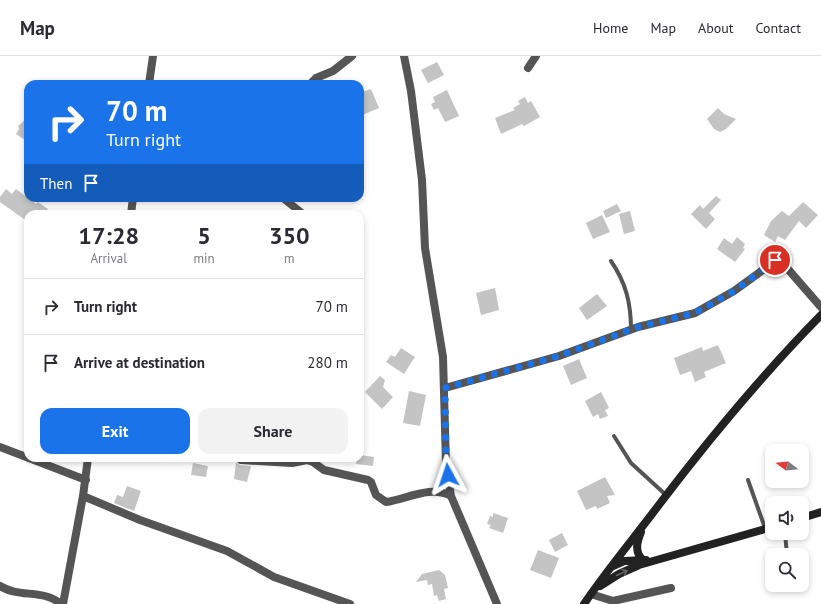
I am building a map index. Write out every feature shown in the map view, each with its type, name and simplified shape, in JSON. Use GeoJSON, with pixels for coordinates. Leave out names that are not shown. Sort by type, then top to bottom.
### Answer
{"type":"FeatureCollection","features":[{"type":"Feature","properties":{"kind":"main road"},"geometry":{"type":"LineString","coordinates":[[584,604],[666,495],[764,376],[821,315]]}},
{"type":"Feature","properties":{"kind":"main road"},"geometry":{"type":"LineString","coordinates":[[809,516],[821,512]]}},
{"type":"Feature","properties":{"kind":"main road"},"geometry":{"type":"LineString","coordinates":[[643,525],[636,549],[638,556],[643,560]]}},
{"type":"Feature","properties":{"kind":"main road"},"geometry":{"type":"LineString","coordinates":[[591,594],[605,582],[619,574],[657,560],[765,529]]}},
{"type":"Feature","properties":{"kind":"main road"},"geometry":{"type":"LineString","coordinates":[[612,566],[624,562],[657,560]]}},
{"type":"Feature","properties":{"kind":"street"},"geometry":{"type":"LineString","coordinates":[[150,80],[153,56]]}},
{"type":"Feature","properties":{"kind":"street"},"geometry":{"type":"LineString","coordinates":[[314,80],[333,71],[352,56]]}},
{"type":"Feature","properties":{"kind":"street"},"geometry":{"type":"LineString","coordinates":[[404,56],[411,90],[422,180],[425,248],[443,357],[446,464],[451,496],[498,604]]}},
{"type":"Feature","properties":{"kind":"street"},"geometry":{"type":"LineString","coordinates":[[528,68],[536,56]]}},
{"type":"Feature","properties":{"kind":"street"},"geometry":{"type":"LineString","coordinates":[[288,202],[298,210]]}},
{"type":"Feature","properties":{"kind":"street"},"geometry":{"type":"LineString","coordinates":[[445,388],[559,356],[630,330],[695,313],[734,291],[778,259],[821,307]]}},
{"type":"Feature","properties":{"kind":"street"},"geometry":{"type":"LineString","coordinates":[[0,447],[24,456]]}},
{"type":"Feature","properties":{"kind":"street"},"geometry":{"type":"LineString","coordinates":[[39,462],[86,480]]}},
{"type":"Feature","properties":{"kind":"street"},"geometry":{"type":"LineString","coordinates":[[0,586],[10,590],[49,596],[62,604],[86,480],[88,462]]}},
{"type":"Feature","properties":{"kind":"street"},"geometry":{"type":"LineString","coordinates":[[275,462],[297,462]]}},
{"type":"Feature","properties":{"kind":"street"},"geometry":{"type":"LineString","coordinates":[[314,462],[324,470],[368,480],[371,482],[376,495],[386,502],[436,492],[445,493],[451,496]]}},
{"type":"Feature","properties":{"kind":"street"},"geometry":{"type":"LineString","coordinates":[[83,496],[140,520],[227,551],[249,564],[280,579],[350,604]]}},
{"type":"Feature","properties":{"kind":"street"},"geometry":{"type":"LineString","coordinates":[[591,594],[612,601],[671,588]]}},
{"type":"Feature","properties":{"kind":"lane"},"geometry":{"type":"LineString","coordinates":[[611,261],[625,285],[628,294],[630,330]]}},
{"type":"Feature","properties":{"kind":"lane"},"geometry":{"type":"LineString","coordinates":[[614,436],[631,463],[666,495]]}},
{"type":"Feature","properties":{"kind":"lane"},"geometry":{"type":"LineString","coordinates":[[748,480],[765,519]]}},
{"type":"Feature","properties":{"kind":"building"},"geometry":{"type":"Polygon","coordinates":[[[437,62],[444,75],[428,83],[421,70],[437,62]]]}},
{"type":"Feature","properties":{"kind":"building"},"geometry":{"type":"Polygon","coordinates":[[[371,89],[379,108],[364,114],[364,92],[371,89]]]}},
{"type":"Feature","properties":{"kind":"building"},"geometry":{"type":"Polygon","coordinates":[[[447,90],[459,116],[445,122],[438,108],[434,110],[431,104],[435,102],[433,97],[447,90]]]}},
{"type":"Feature","properties":{"kind":"building"},"geometry":{"type":"Polygon","coordinates":[[[525,97],[528,103],[531,101],[540,117],[524,126],[522,124],[501,134],[495,118],[515,110],[513,108],[520,104],[518,101],[525,97]]]}},
{"type":"Feature","properties":{"kind":"building"},"geometry":{"type":"Polygon","coordinates":[[[718,108],[724,114],[736,119],[726,129],[720,132],[714,129],[707,119],[718,108]]]}},
{"type":"Feature","properties":{"kind":"building"},"geometry":{"type":"Polygon","coordinates":[[[24,121],[24,139],[16,134],[19,129],[18,126],[24,121]]]}},
{"type":"Feature","properties":{"kind":"building"},"geometry":{"type":"Polygon","coordinates":[[[6,189],[12,194],[16,189],[24,195],[24,202],[33,202],[36,204],[38,202],[48,209],[24,210],[24,219],[0,202],[0,197],[6,189]]]}},
{"type":"Feature","properties":{"kind":"building"},"geometry":{"type":"Polygon","coordinates":[[[716,196],[721,200],[709,213],[715,219],[706,229],[691,214],[700,205],[703,209],[716,196]]]}},
{"type":"Feature","properties":{"kind":"building"},"geometry":{"type":"Polygon","coordinates":[[[803,202],[818,215],[806,228],[799,221],[785,240],[778,236],[775,242],[764,235],[771,221],[782,211],[789,216],[803,202]]]}},
{"type":"Feature","properties":{"kind":"building"},"geometry":{"type":"Polygon","coordinates":[[[617,204],[621,211],[606,218],[603,211],[617,204]]]}},
{"type":"Feature","properties":{"kind":"building"},"geometry":{"type":"Polygon","coordinates":[[[630,211],[635,231],[624,234],[619,214],[630,211]]]}},
{"type":"Feature","properties":{"kind":"building"},"geometry":{"type":"Polygon","coordinates":[[[602,215],[610,232],[593,239],[586,223],[602,215]]]}},
{"type":"Feature","properties":{"kind":"building"},"geometry":{"type":"Polygon","coordinates":[[[737,237],[745,244],[743,248],[745,249],[735,262],[717,249],[724,238],[732,244],[737,237]]]}},
{"type":"Feature","properties":{"kind":"building"},"geometry":{"type":"Polygon","coordinates":[[[495,288],[499,310],[481,315],[476,293],[495,288]]]}},
{"type":"Feature","properties":{"kind":"building"},"geometry":{"type":"Polygon","coordinates":[[[597,294],[607,306],[587,320],[579,308],[597,294]]]}},
{"type":"Feature","properties":{"kind":"building"},"geometry":{"type":"Polygon","coordinates":[[[718,345],[726,363],[704,372],[706,377],[695,382],[691,371],[680,375],[674,358],[702,347],[703,351],[718,345]]]}},
{"type":"Feature","properties":{"kind":"building"},"geometry":{"type":"Polygon","coordinates":[[[401,348],[415,357],[404,374],[386,362],[391,355],[395,357],[401,348]]]}},
{"type":"Feature","properties":{"kind":"building"},"geometry":{"type":"Polygon","coordinates":[[[579,359],[587,378],[571,385],[563,366],[579,359]]]}},
{"type":"Feature","properties":{"kind":"building"},"geometry":{"type":"Polygon","coordinates":[[[380,376],[385,380],[383,387],[393,397],[382,409],[365,392],[380,376]]]}},
{"type":"Feature","properties":{"kind":"building"},"geometry":{"type":"Polygon","coordinates":[[[409,391],[426,395],[420,426],[403,423],[409,391]]]}},
{"type":"Feature","properties":{"kind":"building"},"geometry":{"type":"Polygon","coordinates":[[[601,392],[609,408],[605,410],[608,416],[600,419],[598,414],[593,417],[585,401],[601,392]]]}},
{"type":"Feature","properties":{"kind":"building"},"geometry":{"type":"Polygon","coordinates":[[[364,456],[374,457],[373,466],[356,464],[356,462],[364,462],[364,456]]]}},
{"type":"Feature","properties":{"kind":"building"},"geometry":{"type":"Polygon","coordinates":[[[193,463],[208,466],[206,477],[191,475],[193,463]]]}},
{"type":"Feature","properties":{"kind":"building"},"geometry":{"type":"Polygon","coordinates":[[[236,463],[251,466],[247,482],[234,479],[236,463]]]}},
{"type":"Feature","properties":{"kind":"building"},"geometry":{"type":"Polygon","coordinates":[[[605,477],[615,495],[607,496],[610,503],[597,509],[596,506],[586,510],[577,491],[605,477]]]}},
{"type":"Feature","properties":{"kind":"building"},"geometry":{"type":"Polygon","coordinates":[[[127,486],[141,491],[134,511],[114,503],[117,495],[123,497],[127,486]]]}},
{"type":"Feature","properties":{"kind":"building"},"geometry":{"type":"Polygon","coordinates":[[[493,513],[508,518],[503,533],[489,528],[491,525],[487,524],[490,516],[493,517],[493,513]]]}},
{"type":"Feature","properties":{"kind":"building"},"geometry":{"type":"Polygon","coordinates":[[[562,533],[568,545],[555,552],[549,540],[562,533]]]}},
{"type":"Feature","properties":{"kind":"building"},"geometry":{"type":"Polygon","coordinates":[[[538,550],[559,558],[551,578],[530,570],[538,550]]]}},
{"type":"Feature","properties":{"kind":"building"},"geometry":{"type":"Polygon","coordinates":[[[439,570],[445,575],[448,588],[444,589],[446,599],[439,601],[437,595],[434,596],[432,584],[428,585],[427,580],[416,582],[422,574],[439,570]]]}},
{"type":"Feature","properties":{"kind":"route"},"geometry":{"type":"LineString","coordinates":[[448,475],[446,464],[445,388],[559,356],[638,327],[695,313],[734,291],[752,279],[775,260]]}}]}
